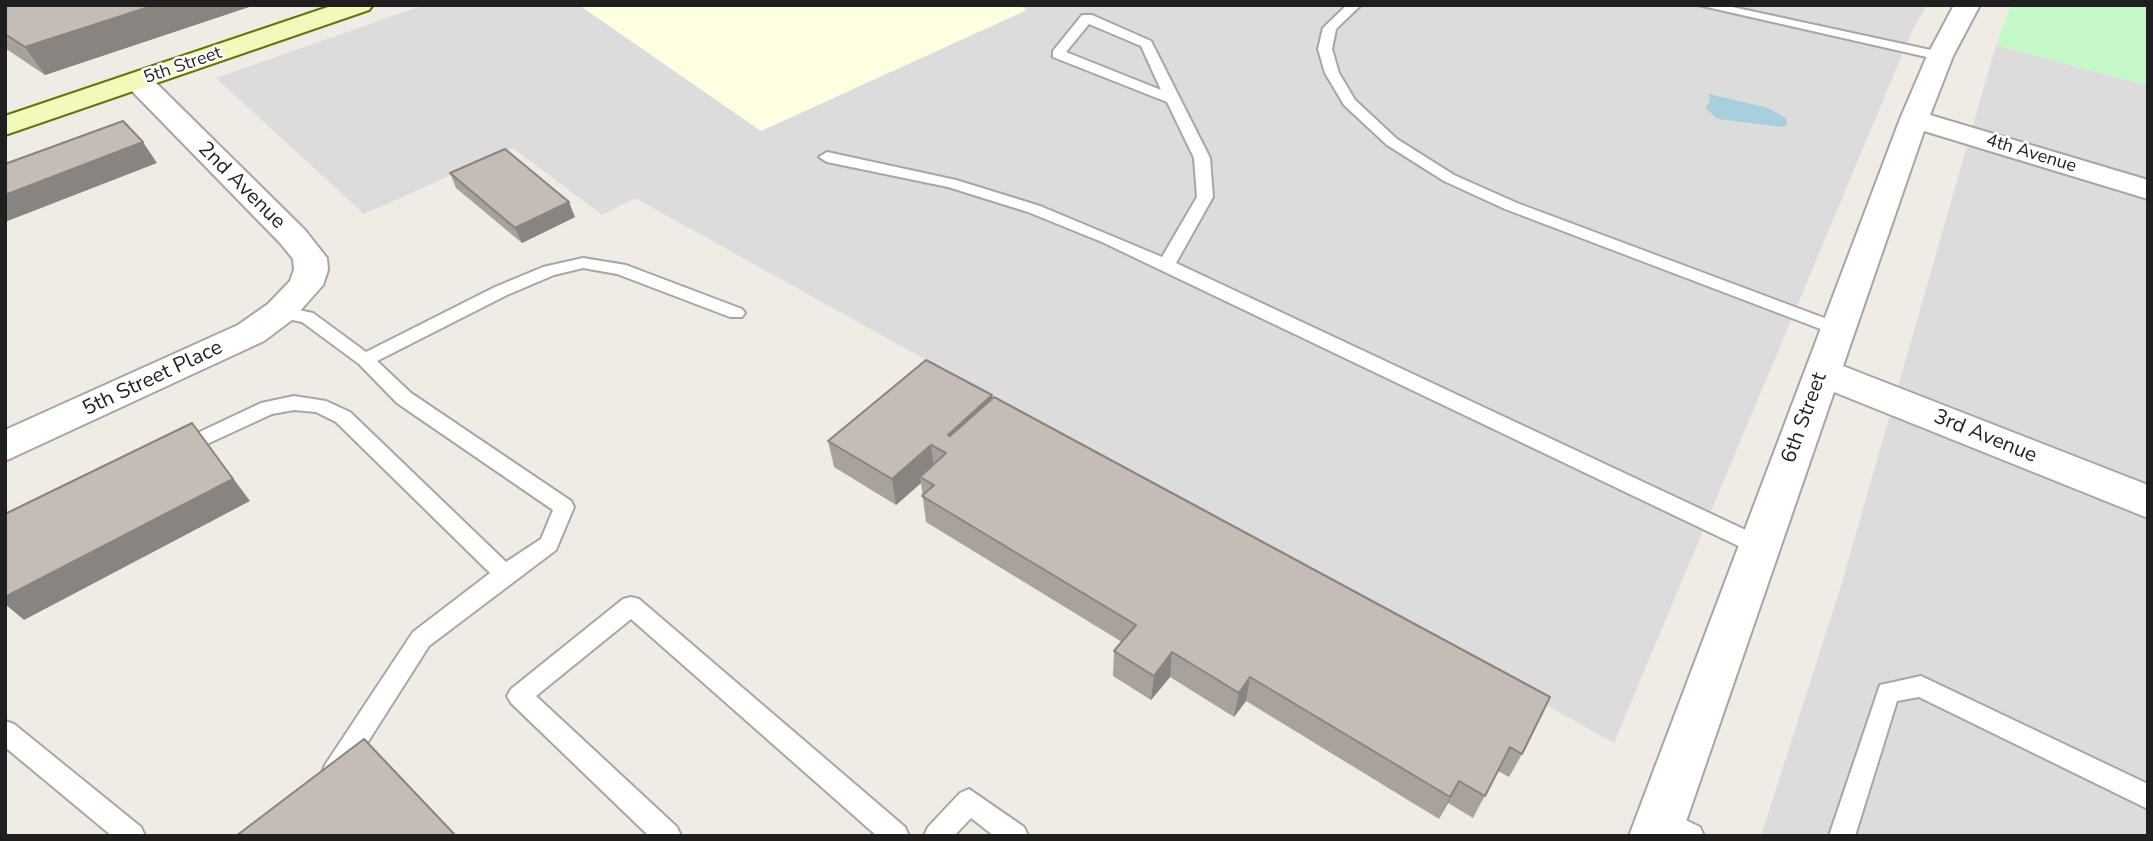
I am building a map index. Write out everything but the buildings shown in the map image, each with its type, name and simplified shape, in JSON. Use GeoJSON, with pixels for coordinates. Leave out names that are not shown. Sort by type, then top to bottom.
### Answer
{"type":"FeatureCollection","features":[{"type":"Feature","properties":{"kind":"street","name":"5th Street"},"geometry":{"type":"LineString","coordinates":[[5,126],[360,5]]}},
{"type":"Feature","properties":{"kind":"street","name":"6th Street"},"geometry":{"type":"LineString","coordinates":[[1669,830],[1759,546],[1821,372],[1914,119],[1940,56],[1966,5]]}},
{"type":"Feature","properties":{"kind":"street","name":"2nd Avenue"},"geometry":{"type":"LineString","coordinates":[[138,81],[310,258],[311,270],[306,285],[287,306]]}},
{"type":"Feature","properties":{"kind":"street","name":"4th Avenue"},"geometry":{"type":"LineString","coordinates":[[1914,119],[2148,190]]}},
{"type":"Feature","properties":{"kind":"street","name":"5th Street Place"},"geometry":{"type":"LineString","coordinates":[[5,447],[251,332],[287,306]]}},
{"type":"Feature","properties":{"kind":"street","name":"3rd Avenue"},"geometry":{"type":"LineString","coordinates":[[1821,372],[2148,502]]}},
{"type":"Feature","properties":{"kind":"lane"},"geometry":{"type":"LineString","coordinates":[[1355,5],[1330,28],[1325,49],[1332,73],[1349,102],[1392,142],[1449,178],[1511,206],[1838,329]]}},
{"type":"Feature","properties":{"kind":"lane"},"geometry":{"type":"LineString","coordinates":[[1704,5],[1940,56]]}},
{"type":"Feature","properties":{"kind":"lane"},"geometry":{"type":"LineString","coordinates":[[1167,264],[1205,197],[1202,158],[1146,44],[1087,18],[1058,54],[1173,99]]}},
{"type":"Feature","properties":{"kind":"lane"},"geometry":{"type":"LineString","coordinates":[[827,157],[951,183],[1034,209],[1167,264],[1759,546]]}},
{"type":"Feature","properties":{"kind":"lane"},"geometry":{"type":"LineString","coordinates":[[366,360],[502,291],[549,271],[583,263],[620,269],[736,313]]}},
{"type":"Feature","properties":{"kind":"lane"},"geometry":{"type":"LineString","coordinates":[[287,306],[307,317],[366,360],[404,398],[564,507],[549,544],[505,574],[421,639],[328,781],[318,790]]}},
{"type":"Feature","properties":{"kind":"lane"},"geometry":{"type":"LineString","coordinates":[[164,457],[268,408],[294,403],[319,406],[343,417],[505,574]]}},
{"type":"Feature","properties":{"kind":"lane"},"geometry":{"type":"LineString","coordinates":[[668,836],[519,696],[631,606],[896,836]]}},
{"type":"Feature","properties":{"kind":"lane"},"geometry":{"type":"LineString","coordinates":[[1842,836],[1888,692],[1921,687],[2148,797]]}},
{"type":"Feature","properties":{"kind":"lane"},"geometry":{"type":"LineString","coordinates":[[5,732],[132,836]]}},
{"type":"Feature","properties":{"kind":"lane"},"geometry":{"type":"LineString","coordinates":[[937,836],[970,801],[1015,836]]}},
{"type":"Feature","properties":{"kind":"shaded area"},"geometry":{"type":"Polygon","coordinates":[[[424,5],[579,5],[761,131],[1026,9],[1018,5],[1927,5],[1913,29],[1614,743],[635,198],[602,215],[513,148],[364,214],[216,78],[424,5]]]}},
{"type":"Feature","properties":{"kind":"shaded area"},"geometry":{"type":"Polygon","coordinates":[[[579,5],[1018,5],[1027,10],[761,131],[579,5]]]}},
{"type":"Feature","properties":{"kind":"shaded area"},"geometry":{"type":"Polygon","coordinates":[[[1996,45],[2148,86],[2148,836],[1761,836],[1840,589],[1996,45]]]}},
{"type":"Feature","properties":{"kind":"green space"},"geometry":{"type":"Polygon","coordinates":[[[2011,5],[2148,5],[2148,86],[1996,45],[2011,5]]]}},
{"type":"Feature","properties":{"kind":"water"},"geometry":{"type":"Polygon","coordinates":[[[1709,94],[1768,108],[1786,118],[1787,124],[1782,127],[1718,119],[1705,108],[1710,101],[1709,94]]]}}]}
